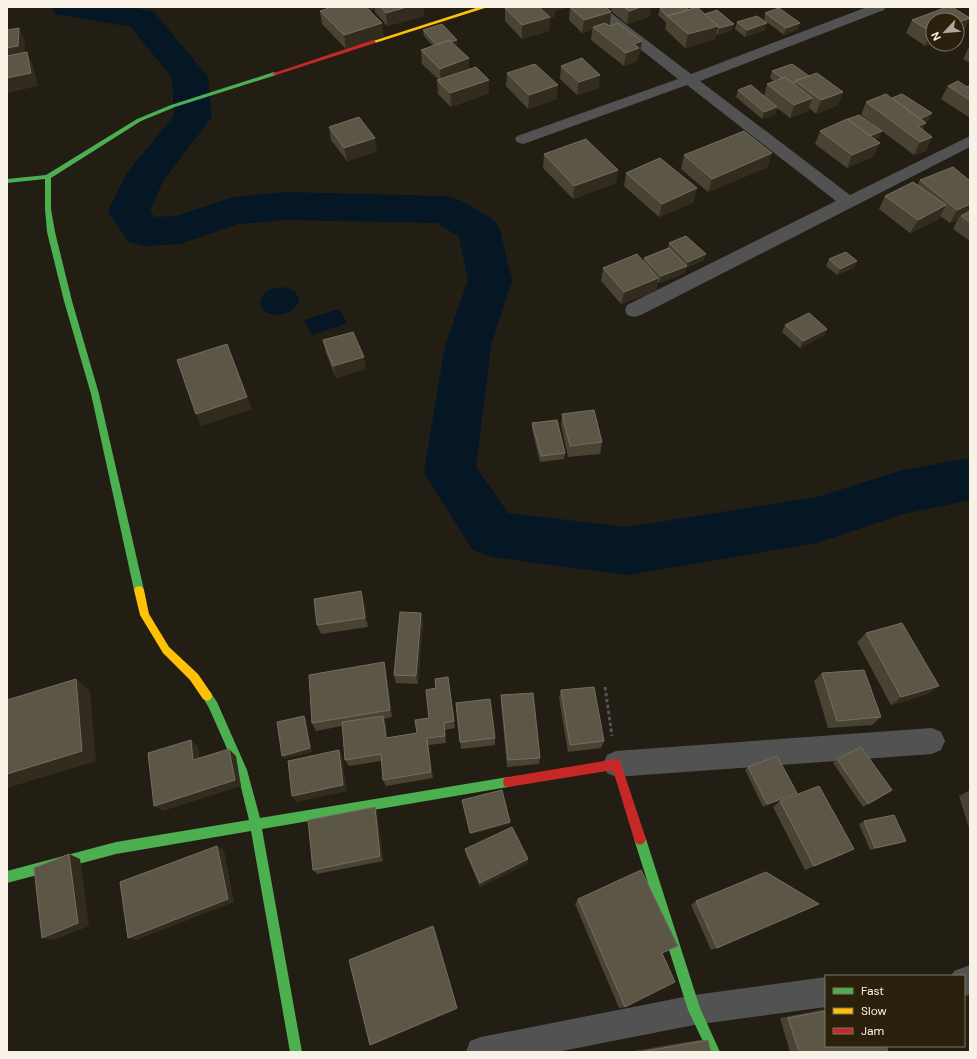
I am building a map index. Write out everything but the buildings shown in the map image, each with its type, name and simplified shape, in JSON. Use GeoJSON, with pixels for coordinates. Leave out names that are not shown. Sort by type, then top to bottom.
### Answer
{"type":"FeatureCollection","features":[{"type":"Feature","properties":{"kind":"street"},"geometry":{"type":"LineString","coordinates":[[7,181],[48,177],[139,120],[173,106],[485,7]]}},
{"type":"Feature","properties":{"kind":"street"},"geometry":{"type":"LineString","coordinates":[[594,7],[848,202]]}},
{"type":"Feature","properties":{"kind":"street"},"geometry":{"type":"LineString","coordinates":[[522,140],[688,80],[880,7]]}},
{"type":"Feature","properties":{"kind":"street"},"geometry":{"type":"LineString","coordinates":[[634,310],[970,141]]}},
{"type":"Feature","properties":{"kind":"street"},"geometry":{"type":"LineString","coordinates":[[48,177],[48,209],[51,232],[68,301],[95,394],[145,615],[156,636],[166,650],[194,676],[213,705],[242,770],[256,826],[296,1052]]}},
{"type":"Feature","properties":{"kind":"street"},"geometry":{"type":"LineString","coordinates":[[7,877],[116,848],[256,826],[616,764],[932,741]]}},
{"type":"Feature","properties":{"kind":"street"},"geometry":{"type":"LineString","coordinates":[[616,764],[694,1010],[714,1052]]}},
{"type":"Feature","properties":{"kind":"street"},"geometry":{"type":"LineString","coordinates":[[481,1052],[694,1010],[825,992]]}},
{"type":"Feature","properties":{"kind":"path"},"geometry":{"type":"LineString","coordinates":[[604,687],[616,764]]}},
{"type":"Feature","properties":{"kind":"water"},"geometry":{"type":"Polygon","coordinates":[[[282,287],[292,290],[297,295],[299,301],[296,306],[292,311],[285,314],[277,315],[265,312],[261,307],[260,302],[265,293],[282,287]]]}},
{"type":"Feature","properties":{"kind":"water"},"geometry":{"type":"Polygon","coordinates":[[[339,309],[347,323],[312,335],[304,320],[339,309]]]}},
{"type":"Feature","properties":{"kind":"waterway"},"geometry":{"type":"LineString","coordinates":[[68,7],[142,19],[190,77],[193,117],[144,178],[129,212],[144,232],[180,230],[233,211],[285,206],[445,210],[479,230],[490,280],[468,346],[450,471],[492,534],[627,551],[817,520],[903,492],[970,479]]}},
{"type":"Feature","properties":{"kind":"traffic: fast"},"geometry":{"type":"LineString","coordinates":[[7,181],[48,177],[139,120],[173,106],[274,74]]}},
{"type":"Feature","properties":{"kind":"traffic: fast"},"geometry":{"type":"LineString","coordinates":[[48,177],[48,209],[51,232],[68,301],[95,394],[139,590]]}},
{"type":"Feature","properties":{"kind":"traffic: fast"},"geometry":{"type":"LineString","coordinates":[[207,696],[213,705],[242,770],[256,826],[296,1052]]}},
{"type":"Feature","properties":{"kind":"traffic: fast"},"geometry":{"type":"LineString","coordinates":[[7,877],[116,848],[508,782]]}},
{"type":"Feature","properties":{"kind":"traffic: fast"},"geometry":{"type":"LineString","coordinates":[[640,839],[694,1010],[714,1052]]}},
{"type":"Feature","properties":{"kind":"traffic: slow"},"geometry":{"type":"LineString","coordinates":[[373,42],[485,7]]}},
{"type":"Feature","properties":{"kind":"traffic: slow"},"geometry":{"type":"LineString","coordinates":[[139,590],[145,615],[166,650],[194,677],[207,696]]}},
{"type":"Feature","properties":{"kind":"traffic: jam"},"geometry":{"type":"LineString","coordinates":[[274,74],[373,42]]}},
{"type":"Feature","properties":{"kind":"traffic: jam"},"geometry":{"type":"LineString","coordinates":[[508,782],[616,764],[640,839]]}}]}
